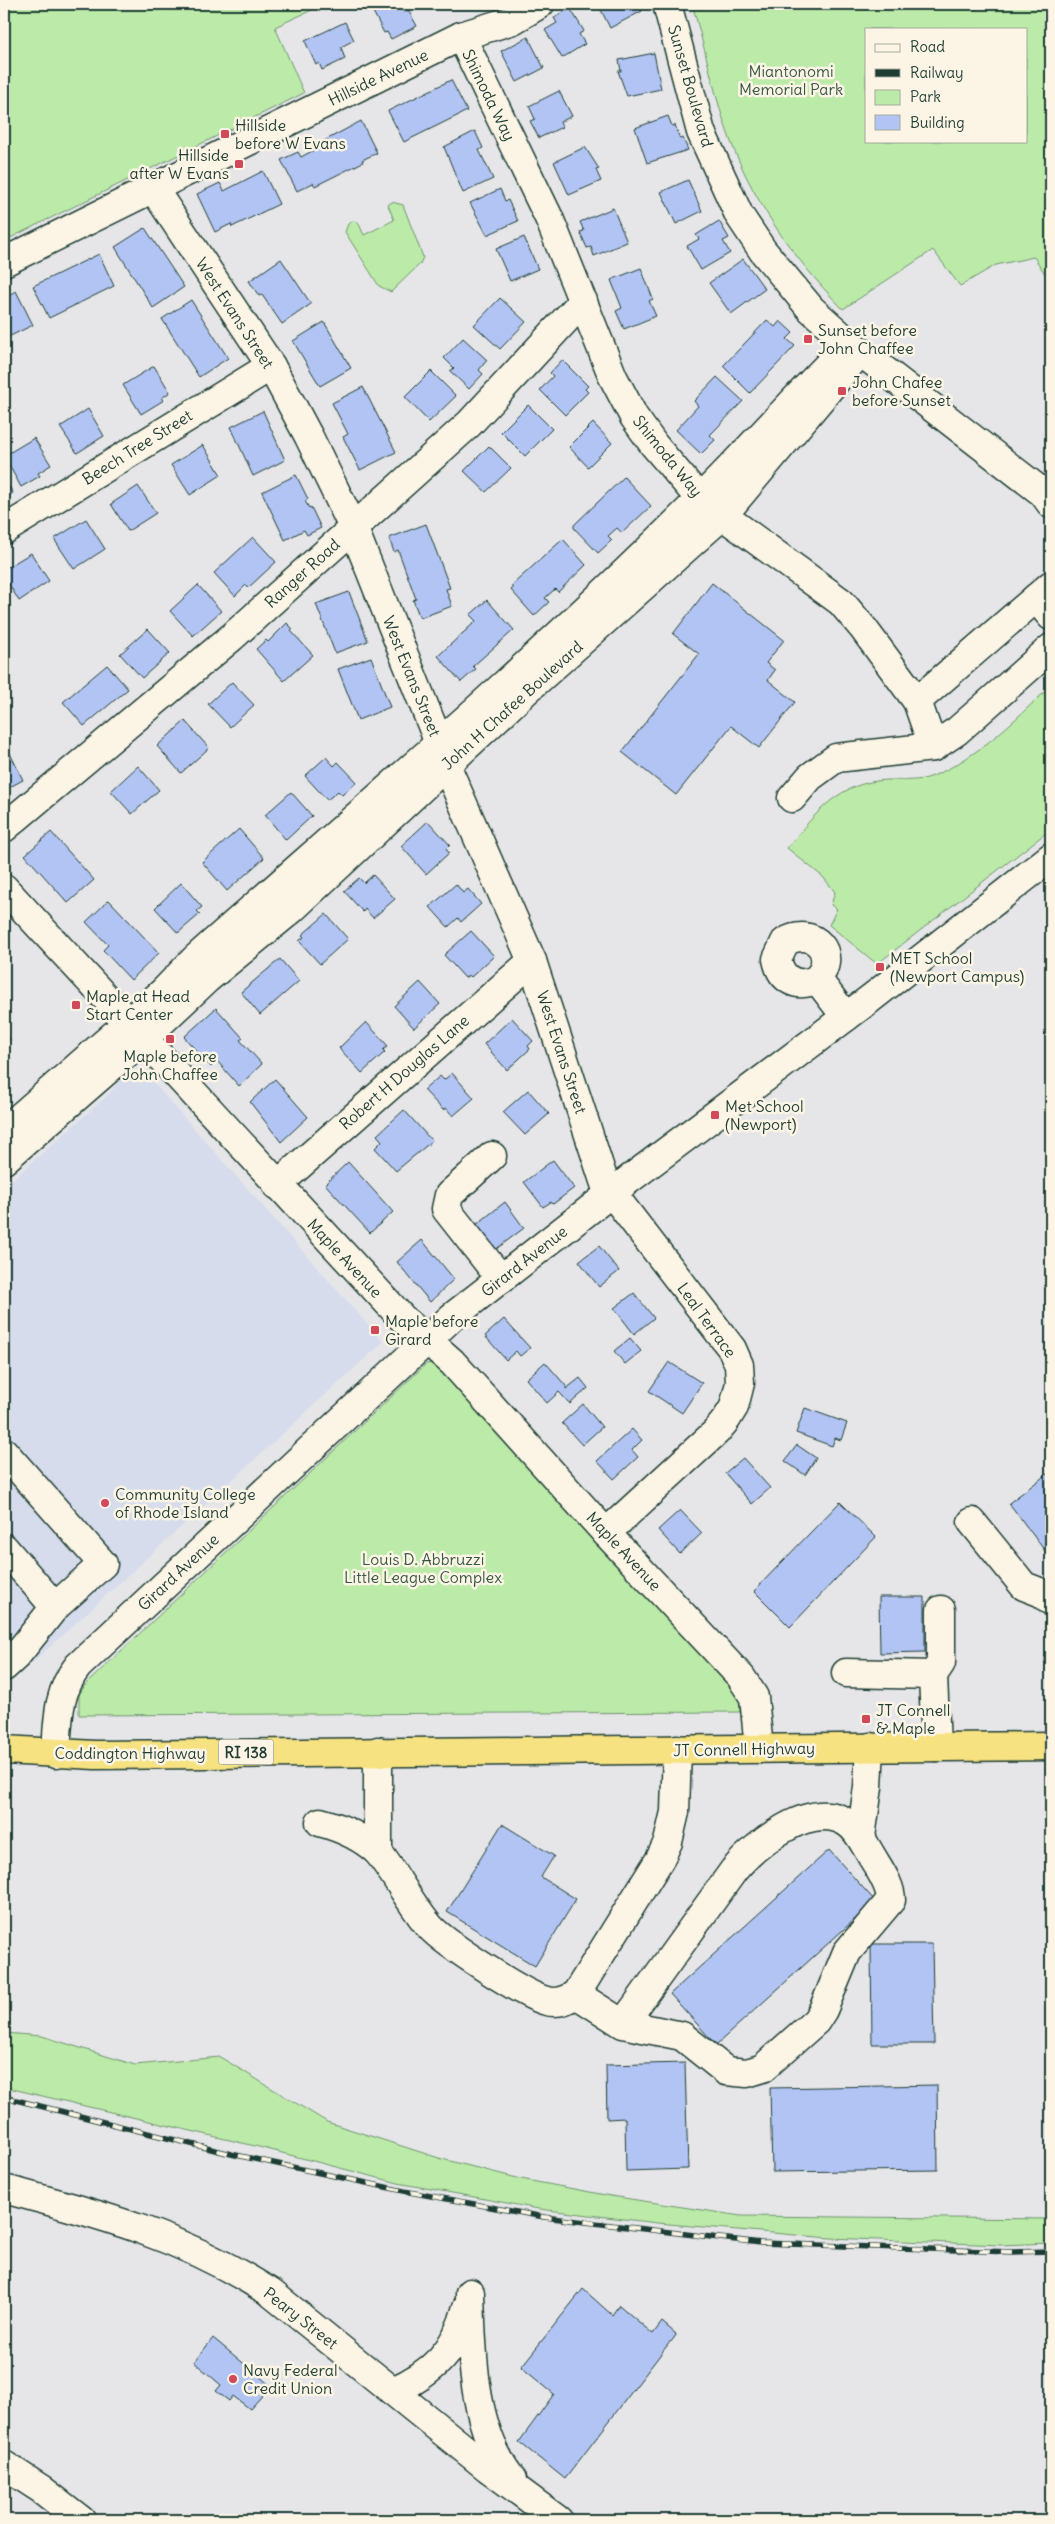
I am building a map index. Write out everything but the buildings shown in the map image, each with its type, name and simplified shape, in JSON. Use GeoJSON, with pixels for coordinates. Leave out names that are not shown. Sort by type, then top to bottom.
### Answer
{"type":"FeatureCollection","features":[{"type":"Feature","properties":{"kind":"highway","name":"JT Connell Highway"},"geometry":{"type":"LineString","coordinates":[[436,1751],[1051,1746]]}},
{"type":"Feature","properties":{"kind":"highway","name":"Coddington Highway"},"geometry":{"type":"LineString","coordinates":[[4,1750],[56,1754],[436,1751]]}},
{"type":"Feature","properties":{"kind":"street","name":"Hillside Avenue"},"geometry":{"type":"LineString","coordinates":[[4,262],[461,36],[514,20],[540,4]]}},
{"type":"Feature","properties":{"kind":"street","name":"Sunset Boulevard"},"geometry":{"type":"LineString","coordinates":[[667,4],[701,132],[739,215],[763,250],[811,309],[855,347],[1043,494],[1051,504]]}},
{"type":"Feature","properties":{"kind":"street","name":"Shimoda Way"},"geometry":{"type":"LineString","coordinates":[[461,36],[549,218],[613,377],[634,417],[654,445],[700,499],[724,514],[841,602],[863,628],[917,701],[933,748]]}},
{"type":"Feature","properties":{"kind":"street","name":"West Evans Street"},"geometry":{"type":"LineString","coordinates":[[153,188],[271,366],[309,437],[352,527],[443,754],[532,961],[602,1176],[611,1194]]}},
{"type":"Feature","properties":{"kind":"street","name":"Ranger Road"},"geometry":{"type":"LineString","coordinates":[[4,828],[232,637],[352,527],[469,424],[583,301]]}},
{"type":"Feature","properties":{"kind":"street","name":"John H Chafee Boulevard"},"geometry":{"type":"LineString","coordinates":[[136,1031],[207,979],[291,910],[443,754],[855,347]]}},
{"type":"Feature","properties":{"kind":"street","name":"John H Chafee Boulevard"},"geometry":{"type":"LineString","coordinates":[[443,754],[724,514],[855,347]]}},
{"type":"Feature","properties":{"kind":"street","name":"Beech Tree Street"},"geometry":{"type":"LineString","coordinates":[[4,530],[271,366]]}},
{"type":"Feature","properties":{"kind":"street"},"geometry":{"type":"LineString","coordinates":[[917,701],[1046,600]]}},
{"type":"Feature","properties":{"kind":"street"},"geometry":{"type":"LineString","coordinates":[[792,798],[810,777],[836,758],[933,748],[957,731],[1051,648]]}},
{"type":"Feature","properties":{"kind":"street","name":"Girard Avenue"},"geometry":{"type":"LineString","coordinates":[[56,1754],[60,1703],[64,1687],[78,1666],[426,1340],[500,1279],[846,1017],[1051,857]]}},
{"type":"Feature","properties":{"kind":"street","name":"Maple Avenue"},"geometry":{"type":"LineString","coordinates":[[4,888],[403,1319],[452,1362],[606,1533],[745,1682],[755,1702],[759,1748]]}},
{"type":"Feature","properties":{"kind":"street","name":"Robert H Douglas Lane"},"geometry":{"type":"LineString","coordinates":[[277,1185],[532,961]]}},
{"type":"Feature","properties":{"kind":"street"},"geometry":{"type":"LineString","coordinates":[[817,979],[846,1017]]}},
{"type":"Feature","properties":{"kind":"street"},"geometry":{"type":"LineString","coordinates":[[4,1132],[136,1031]]}},
{"type":"Feature","properties":{"kind":"street"},"geometry":{"type":"LineString","coordinates":[[4,1160],[136,1031]]}},
{"type":"Feature","properties":{"kind":"street"},"geometry":{"type":"LineString","coordinates":[[492,1156],[449,1196],[446,1208],[500,1279]]}},
{"type":"Feature","properties":{"kind":"street","name":"Leal Terrace"},"geometry":{"type":"LineString","coordinates":[[606,1533],[716,1432],[734,1406],[740,1383],[739,1365],[732,1349],[611,1194]]}},
{"type":"Feature","properties":{"kind":"street"},"geometry":{"type":"LineString","coordinates":[[4,1452],[103,1564],[55,1607],[16,1656],[4,1667]]}},
{"type":"Feature","properties":{"kind":"street"},"geometry":{"type":"LineString","coordinates":[[972,1522],[1024,1586],[1042,1593],[1051,1601]]}},
{"type":"Feature","properties":{"kind":"street"},"geometry":{"type":"LineString","coordinates":[[4,1548],[55,1607]]}},
{"type":"Feature","properties":{"kind":"street"},"geometry":{"type":"LineString","coordinates":[[936,1747],[933,1675],[941,1663],[941,1610]]}},
{"type":"Feature","properties":{"kind":"street"},"geometry":{"type":"LineString","coordinates":[[846,1673],[933,1675]]}},
{"type":"Feature","properties":{"kind":"street"},"geometry":{"type":"LineString","coordinates":[[861,1837],[868,1787],[870,1747]]}},
{"type":"Feature","properties":{"kind":"street"},"geometry":{"type":"LineString","coordinates":[[320,1822],[351,1833],[368,1843],[378,1852],[422,1917],[449,1944],[539,1998],[560,2002],[576,1994],[660,1859],[668,1842],[675,1812],[677,1750]]}},
{"type":"Feature","properties":{"kind":"street"},"geometry":{"type":"LineString","coordinates":[[378,1751],[378,1852]]}},
{"type":"Feature","properties":{"kind":"street"},"geometry":{"type":"LineString","coordinates":[[576,1994],[623,2024],[682,2036],[726,2071],[747,2073],[763,2068],[816,2021],[823,2010],[847,1952],[891,1900],[889,1887],[861,1837],[847,1822],[839,1818],[820,1817],[796,1823],[766,1840],[734,1870],[623,2024]]}},
{"type":"Feature","properties":{"kind":"street","name":"Peary Street"},"geometry":{"type":"LineString","coordinates":[[4,2189],[112,2218],[165,2237],[221,2262],[271,2293],[558,2520]]}},
{"type":"Feature","properties":{"kind":"street"},"geometry":{"type":"LineString","coordinates":[[393,2391],[419,2378],[439,2362],[458,2331],[470,2294],[473,2352],[487,2430],[506,2471],[524,2494]]}},
{"type":"Feature","properties":{"kind":"street"},"geometry":{"type":"LineString","coordinates":[[4,2465],[41,2489],[81,2520]]}},
{"type":"Feature","properties":{"kind":"shaded area","name":"Community College of Rhode Island"},"geometry":{"type":"Polygon","coordinates":[[[140,1075],[151,1080],[383,1342],[31,1664],[4,1682],[4,1187],[108,1095],[124,1076],[140,1075]]]}},
{"type":"Feature","properties":{"kind":"green space"},"geometry":{"type":"Polygon","coordinates":[[[4,4],[325,4],[275,27],[304,93],[4,241],[4,4]]]}},
{"type":"Feature","properties":{"kind":"green space","name":"Miantonomi Memorial Park"},"geometry":{"type":"Polygon","coordinates":[[[692,4],[1051,4],[1051,283],[1034,257],[996,265],[960,286],[933,250],[843,309],[789,246],[759,200],[735,151],[716,95],[692,4]]]}},
{"type":"Feature","properties":{"kind":"green space"},"geometry":{"type":"Polygon","coordinates":[[[392,202],[403,205],[423,257],[420,264],[391,292],[379,286],[345,232],[348,224],[353,221],[358,222],[364,235],[394,220],[388,205],[392,202]]]}},
{"type":"Feature","properties":{"kind":"green space"},"geometry":{"type":"Polygon","coordinates":[[[1051,686],[1051,829],[877,964],[829,925],[837,909],[831,905],[835,892],[823,877],[787,848],[819,812],[842,793],[870,782],[927,778],[950,768],[996,736],[1051,686]]]}},
{"type":"Feature","properties":{"kind":"green space","name":"Louis D. Abbruzzi Little League Complex"},"geometry":{"type":"Polygon","coordinates":[[[433,1363],[727,1675],[739,1696],[740,1712],[79,1715],[79,1695],[85,1685],[426,1364],[433,1363]]]}},
{"type":"Feature","properties":{"kind":"green space"},"geometry":{"type":"Polygon","coordinates":[[[4,2033],[42,2036],[135,2065],[220,2057],[327,2122],[442,2159],[521,2179],[611,2196],[741,2216],[1051,2219],[1051,2243],[1001,2245],[830,2238],[657,2223],[539,2209],[398,2183],[255,2146],[4,2087],[4,2033]]]}},
{"type":"Feature","properties":{"kind":"railway"},"geometry":{"type":"LineString","coordinates":[[4,2097],[231,2154],[404,2191],[544,2217],[761,2243],[1012,2252],[1051,2251]]}},
{"type":"Feature","properties":{"kind":"place","name":"Hillside before W Evans"},"geometry":{"type":"Point","coordinates":[225,134]}},
{"type":"Feature","properties":{"kind":"place","name":"Hillside after W Evans"},"geometry":{"type":"Point","coordinates":[239,164]}},
{"type":"Feature","properties":{"kind":"place","name":"Sunset before John Chaffee"},"geometry":{"type":"Point","coordinates":[808,339]}},
{"type":"Feature","properties":{"kind":"place","name":"John Chafee before Sunset"},"geometry":{"type":"Point","coordinates":[842,391]}},
{"type":"Feature","properties":{"kind":"place","name":"MET School (Newport Campus)"},"geometry":{"type":"Point","coordinates":[880,967]}},
{"type":"Feature","properties":{"kind":"place","name":"Maple at Head Start Center"},"geometry":{"type":"Point","coordinates":[76,1005]}},
{"type":"Feature","properties":{"kind":"place","name":"Maple before John Chaffee"},"geometry":{"type":"Point","coordinates":[170,1039]}},
{"type":"Feature","properties":{"kind":"place","name":"Met School (Newport)"},"geometry":{"type":"Point","coordinates":[715,1115]}},
{"type":"Feature","properties":{"kind":"place","name":"Maple before Girard"},"geometry":{"type":"Point","coordinates":[375,1330]}},
{"type":"Feature","properties":{"kind":"place","name":"Community College of Rhode Island"},"geometry":{"type":"Point","coordinates":[105,1503]}},
{"type":"Feature","properties":{"kind":"place","name":"JT Connell & Maple"},"geometry":{"type":"Point","coordinates":[866,1719]}},
{"type":"Feature","properties":{"kind":"place","name":"Navy Federal Credit Union"},"geometry":{"type":"Point","coordinates":[233,2379]}}]}
